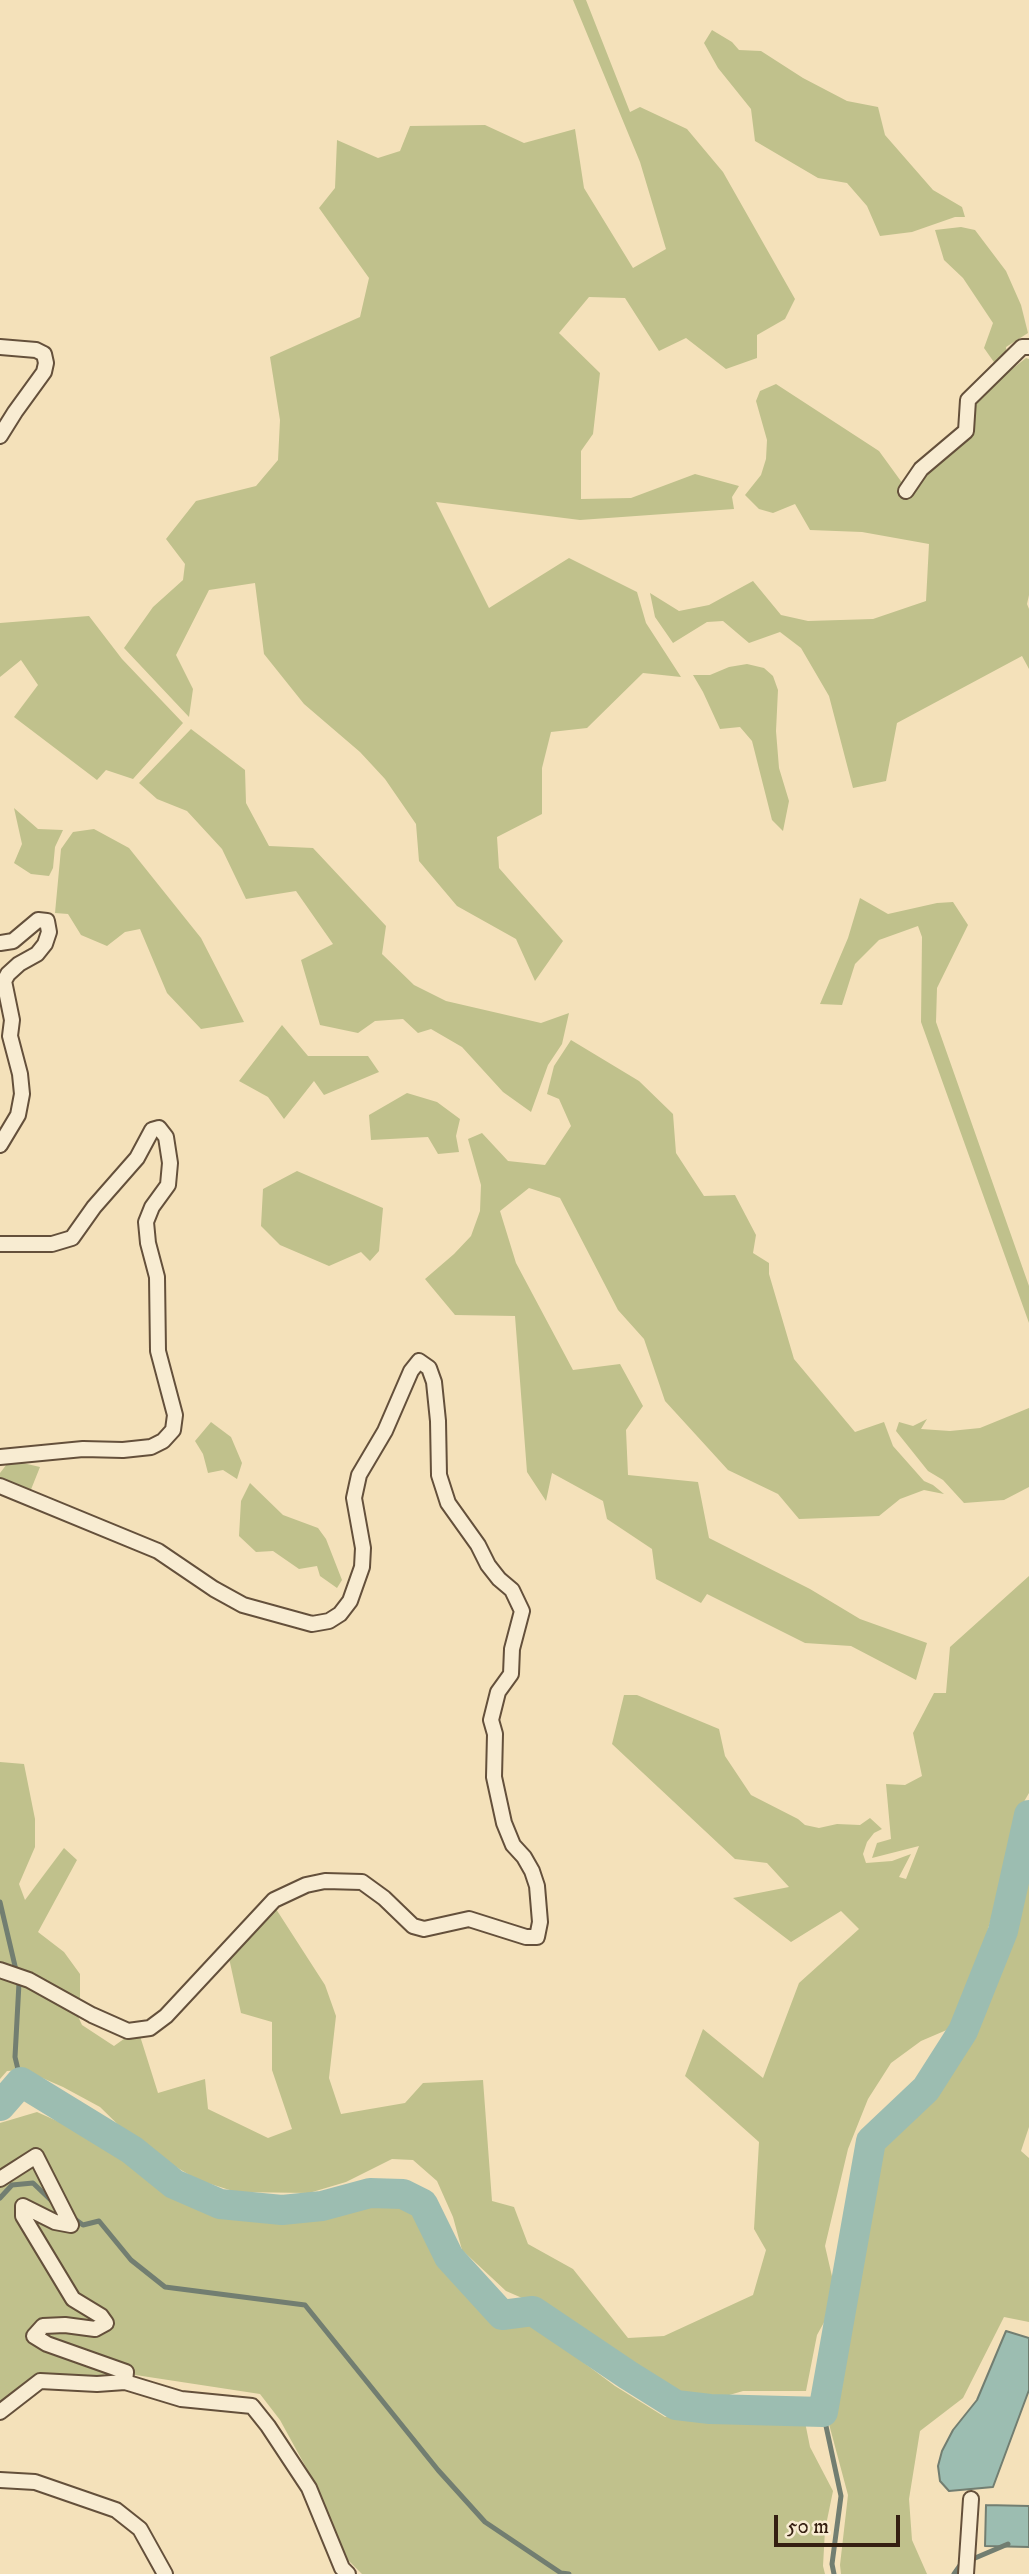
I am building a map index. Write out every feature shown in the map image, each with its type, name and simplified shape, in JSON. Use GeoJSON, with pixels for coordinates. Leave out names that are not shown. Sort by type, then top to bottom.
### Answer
{"type":"FeatureCollection","features":[{"type":"Feature","properties":{"kind":"street"},"geometry":{"type":"LineString","coordinates":[[0,347],[36,349],[44,354],[46,363],[44,372],[0,436]]}},
{"type":"Feature","properties":{"kind":"street"},"geometry":{"type":"LineString","coordinates":[[906,491],[921,469],[966,431],[968,400],[1021,347],[1029,347]]}},
{"type":"Feature","properties":{"kind":"street"},"geometry":{"type":"LineString","coordinates":[[0,943],[13,941],[38,920],[47,921],[49,932],[45,944],[37,954],[19,964],[4,981],[12,1020],[10,1036],[22,1094],[18,1115],[0,1145]]}},
{"type":"Feature","properties":{"kind":"street"},"geometry":{"type":"LineString","coordinates":[[0,1244],[52,1244],[72,1238],[137,1158],[152,1129],[159,1128],[166,1137],[170,1163],[168,1185],[152,1207],[146,1222],[148,1243],[157,1277],[158,1351],[175,1415],[173,1430],[163,1441],[151,1447],[123,1450],[83,1449],[0,1457]]}},
{"type":"Feature","properties":{"kind":"street"},"geometry":{"type":"LineString","coordinates":[[0,1486],[158,1551],[243,1605],[312,1624],[329,1621],[340,1614],[349,1601],[362,1567],[363,1548],[354,1499],[359,1475],[385,1431],[411,1371],[419,1361],[429,1368],[435,1382],[439,1475],[449,1503],[478,1545],[488,1565],[512,1590],[522,1611],[512,1649],[511,1674],[498,1692],[491,1720],[495,1734],[494,1777],[503,1822],[513,1845],[532,1871],[537,1886],[540,1923],[537,1937],[526,1937],[469,1919],[424,1929],[413,1926],[384,1898],[362,1882],[324,1881],[306,1885],[274,1900],[166,2016],[150,2028],[128,2031],[92,2015],[29,1980],[0,1970]]}},
{"type":"Feature","properties":{"kind":"street"},"geometry":{"type":"LineString","coordinates":[[0,2179],[36,2156],[71,2225],[55,2222],[23,2206],[23,2216],[73,2299],[101,2316],[106,2323],[95,2329],[65,2325],[43,2326],[34,2336],[47,2344],[126,2372],[125,2382]]}},
{"type":"Feature","properties":{"kind":"street"},"geometry":{"type":"LineString","coordinates":[[0,2412],[40,2381],[97,2384],[125,2382],[181,2399],[252,2406],[309,2488],[342,2568],[348,2574]]}},
{"type":"Feature","properties":{"kind":"street"},"geometry":{"type":"LineString","coordinates":[[0,2480],[35,2482],[116,2510],[140,2529],[164,2574]]}},
{"type":"Feature","properties":{"kind":"street"},"geometry":{"type":"LineString","coordinates":[[966,2574],[971,2499]]}},
{"type":"Feature","properties":{"kind":"green space"},"geometry":{"type":"Polygon","coordinates":[[[573,0],[586,0],[630,112],[640,107],[687,129],[723,172],[795,299],[785,319],[757,335],[757,358],[726,369],[686,338],[659,351],[625,298],[589,297],[559,333],[600,373],[593,434],[581,451],[581,499],[631,498],[695,474],[739,486],[732,497],[734,509],[580,520],[436,502],[489,608],[569,558],[637,592],[646,623],[681,677],[643,673],[587,728],[551,732],[542,768],[542,814],[497,837],[499,868],[563,941],[535,981],[516,939],[457,906],[419,861],[416,824],[385,779],[360,752],[304,704],[264,654],[255,583],[209,590],[176,655],[193,689],[189,717],[124,648],[153,607],[183,580],[185,564],[166,539],[196,501],[256,486],[278,460],[280,420],[270,357],[360,317],[369,278],[319,208],[335,188],[337,140],[378,158],[400,151],[410,126],[485,125],[524,143],[575,129],[584,188],[633,268],[666,249],[640,162],[573,0]]]}},
{"type":"Feature","properties":{"kind":"green space"},"geometry":{"type":"Polygon","coordinates":[[[712,30],[732,42],[739,50],[761,51],[803,78],[847,101],[878,107],[885,135],[933,190],[962,207],[965,217],[955,217],[912,232],[880,236],[867,206],[847,183],[818,178],[755,141],[751,109],[718,68],[704,43],[712,30]]]}},
{"type":"Feature","properties":{"kind":"green space"},"geometry":{"type":"Polygon","coordinates":[[[961,227],[975,230],[1006,271],[1021,305],[1028,333],[1006,347],[1007,357],[996,365],[984,348],[993,323],[963,278],[944,260],[935,230],[961,227]]]}},
{"type":"Feature","properties":{"kind":"green space"},"geometry":{"type":"Polygon","coordinates":[[[1026,358],[1029,359],[1029,669],[1022,656],[897,723],[886,781],[853,788],[829,696],[801,648],[780,632],[749,643],[723,621],[707,622],[673,643],[655,617],[650,593],[679,611],[709,605],[753,581],[781,615],[808,621],[873,619],[926,601],[929,544],[862,532],[810,530],[795,504],[773,513],[759,509],[745,495],[761,475],[766,459],[767,440],[756,401],[760,391],[776,384],[879,451],[903,484],[971,435],[973,400],[1026,358]]]}},
{"type":"Feature","properties":{"kind":"green space"},"geometry":{"type":"Polygon","coordinates":[[[89,616],[122,659],[183,723],[133,779],[106,770],[97,780],[14,717],[38,685],[21,660],[0,677],[0,623],[89,616]]]}},
{"type":"Feature","properties":{"kind":"green space"},"geometry":{"type":"Polygon","coordinates":[[[747,664],[764,668],[773,676],[778,690],[776,731],[779,768],[789,801],[783,831],[772,820],[752,741],[740,727],[720,729],[693,675],[710,675],[729,667],[747,664]]]}},
{"type":"Feature","properties":{"kind":"green space"},"geometry":{"type":"Polygon","coordinates":[[[191,729],[245,770],[246,803],[269,846],[313,848],[386,926],[382,954],[414,985],[446,1001],[541,1023],[569,1013],[562,1044],[548,1065],[531,1112],[503,1092],[462,1047],[431,1029],[418,1033],[403,1019],[375,1021],[358,1033],[320,1025],[301,960],[333,944],[296,891],[246,899],[222,849],[187,811],[157,799],[139,783],[191,729]]]}},
{"type":"Feature","properties":{"kind":"green space"},"geometry":{"type":"Polygon","coordinates":[[[14,808],[38,829],[63,830],[55,847],[53,868],[49,876],[31,874],[14,863],[22,844],[14,808]]]}},
{"type":"Feature","properties":{"kind":"green space"},"geometry":{"type":"Polygon","coordinates":[[[94,829],[129,848],[201,938],[244,1022],[201,1029],[167,993],[140,929],[125,932],[107,946],[81,935],[68,914],[55,913],[61,849],[73,832],[94,829]]]}},
{"type":"Feature","properties":{"kind":"green space"},"geometry":{"type":"Polygon","coordinates":[[[860,898],[888,914],[953,902],[968,925],[937,988],[936,1022],[1029,1286],[1029,1323],[921,1022],[922,937],[918,926],[879,940],[855,964],[842,1005],[820,1004],[848,938],[860,898]]]}},
{"type":"Feature","properties":{"kind":"green space"},"geometry":{"type":"Polygon","coordinates":[[[282,1025],[308,1056],[368,1056],[379,1072],[324,1095],[314,1081],[284,1119],[268,1097],[239,1081],[282,1025]]]}},
{"type":"Feature","properties":{"kind":"green space"},"geometry":{"type":"Polygon","coordinates":[[[571,1040],[639,1081],[673,1114],[676,1153],[704,1196],[735,1195],[756,1235],[753,1253],[769,1263],[769,1274],[794,1359],[855,1432],[884,1422],[893,1446],[924,1481],[944,1494],[924,1490],[900,1499],[879,1516],[799,1519],[778,1494],[728,1470],[665,1401],[644,1339],[618,1310],[560,1198],[529,1188],[500,1211],[516,1263],[573,1370],[620,1364],[643,1406],[626,1430],[628,1475],[698,1482],[709,1538],[810,1589],[860,1619],[927,1643],[916,1680],[851,1646],[805,1643],[707,1594],[701,1603],[656,1579],[652,1549],[607,1519],[603,1501],[552,1473],[546,1501],[527,1472],[515,1316],[455,1315],[425,1279],[471,1236],[480,1211],[481,1185],[468,1139],[482,1133],[508,1161],[545,1165],[571,1126],[559,1099],[547,1094],[554,1066],[571,1040]]]}},
{"type":"Feature","properties":{"kind":"green space"},"geometry":{"type":"Polygon","coordinates":[[[407,1093],[437,1102],[460,1119],[456,1136],[459,1152],[438,1154],[428,1137],[371,1140],[369,1115],[407,1093]]]}},
{"type":"Feature","properties":{"kind":"green space"},"geometry":{"type":"Polygon","coordinates":[[[297,1171],[383,1208],[379,1251],[370,1261],[361,1252],[329,1266],[280,1245],[261,1226],[263,1189],[297,1171]]]}},
{"type":"Feature","properties":{"kind":"green space"},"geometry":{"type":"Polygon","coordinates":[[[1029,1408],[1029,1487],[1004,1500],[964,1503],[943,1480],[928,1471],[896,1431],[899,1422],[913,1426],[927,1419],[921,1429],[950,1431],[980,1428],[1029,1408]]]}},
{"type":"Feature","properties":{"kind":"green space"},"geometry":{"type":"Polygon","coordinates":[[[211,1422],[231,1437],[242,1463],[237,1479],[223,1470],[208,1473],[203,1454],[195,1441],[211,1422]]]}},
{"type":"Feature","properties":{"kind":"green space"},"geometry":{"type":"Polygon","coordinates":[[[10,1460],[40,1467],[30,1492],[0,1479],[0,1473],[10,1460]]]}},
{"type":"Feature","properties":{"kind":"green space"},"geometry":{"type":"Polygon","coordinates":[[[250,1483],[283,1515],[318,1528],[326,1539],[342,1580],[337,1588],[320,1576],[317,1566],[299,1569],[273,1551],[256,1552],[239,1536],[241,1501],[250,1483]]]}},
{"type":"Feature","properties":{"kind":"green space"},"geometry":{"type":"Polygon","coordinates":[[[1029,1576],[1029,1793],[1018,1812],[994,1909],[968,1996],[956,2026],[921,2041],[891,2063],[868,2099],[848,2149],[825,2246],[834,2285],[827,2317],[817,2335],[806,2391],[743,2391],[719,2398],[675,2396],[625,2366],[529,2301],[506,2291],[462,2250],[453,2217],[437,2181],[413,2160],[392,2159],[346,2182],[309,2193],[236,2192],[198,2180],[138,2144],[100,2107],[63,2087],[24,2070],[7,2071],[0,2079],[0,1974],[30,1985],[76,2012],[82,2025],[114,2046],[128,2036],[140,2036],[158,2093],[205,2079],[208,2109],[268,2138],[292,2129],[272,2070],[272,2022],[241,2013],[229,1958],[276,1909],[325,1985],[336,2016],[329,2078],[341,2114],[405,2103],[423,2083],[483,2080],[492,2201],[514,2207],[528,2244],[573,2269],[628,2338],[664,2336],[753,2295],[766,2250],[754,2229],[759,2142],[685,2076],[703,2029],[763,2078],[799,1983],[859,1929],[841,1911],[791,1942],[733,1898],[789,1887],[767,1863],[735,1859],[612,1744],[624,1695],[637,1695],[719,1729],[725,1756],[751,1795],[805,1825],[819,1828],[837,1824],[860,1825],[870,1818],[882,1829],[874,1833],[867,1842],[863,1854],[866,1863],[892,1861],[911,1854],[899,1877],[906,1879],[919,1846],[872,1858],[877,1843],[891,1839],[886,1784],[905,1785],[922,1776],[913,1733],[934,1693],[946,1693],[950,1647],[1029,1576]]]}},
{"type":"Feature","properties":{"kind":"green space"},"geometry":{"type":"Polygon","coordinates":[[[0,1762],[24,1764],[35,1819],[35,1847],[19,1884],[25,1900],[64,1848],[77,1860],[38,1932],[64,1952],[80,1974],[80,2005],[0,1966],[0,1762]]]}},
{"type":"Feature","properties":{"kind":"green space"},"geometry":{"type":"Polygon","coordinates":[[[1029,1852],[1029,2127],[1021,2151],[1029,2158],[1029,2322],[1004,2317],[963,2398],[920,2431],[909,2499],[912,2540],[927,2574],[841,2574],[848,2495],[822,2398],[879,2143],[971,2033],[1015,1936],[1029,1852]]]}},
{"type":"Feature","properties":{"kind":"green space"},"geometry":{"type":"Polygon","coordinates":[[[37,2112],[86,2134],[169,2195],[208,2210],[266,2223],[365,2200],[402,2196],[415,2207],[435,2252],[615,2386],[665,2417],[741,2404],[787,2406],[803,2412],[810,2447],[833,2491],[825,2530],[825,2574],[362,2574],[348,2560],[314,2482],[280,2420],[260,2394],[129,2374],[40,2336],[45,2330],[109,2327],[77,2299],[26,2217],[74,2228],[37,2152],[0,2174],[0,2123],[37,2112]]]}},
{"type":"Feature","properties":{"kind":"green space"},"geometry":{"type":"Polygon","coordinates":[[[35,2160],[66,2220],[21,2204],[69,2301],[101,2322],[93,2325],[64,2321],[29,2338],[122,2373],[118,2378],[36,2379],[0,2406],[0,2182],[35,2160]]]}},
{"type":"Feature","properties":{"kind":"water"},"geometry":{"type":"Polygon","coordinates":[[[1006,2331],[1029,2338],[1029,2390],[993,2487],[949,2491],[940,2481],[938,2466],[942,2451],[953,2430],[977,2400],[1006,2331]]]}},
{"type":"Feature","properties":{"kind":"water"},"geometry":{"type":"Polygon","coordinates":[[[986,2505],[1029,2506],[1029,2547],[985,2546],[986,2505]]]}},
{"type":"Feature","properties":{"kind":"waterway"},"geometry":{"type":"LineString","coordinates":[[0,2106],[21,2082],[132,2150],[174,2184],[220,2204],[282,2210],[322,2206],[370,2193],[403,2194],[423,2204],[449,2257],[502,2315],[533,2311],[676,2405],[710,2409],[823,2412],[871,2141],[926,2089],[963,2031],[1003,1931],[1029,1815]]}},
{"type":"Feature","properties":{"kind":"waterway"},"geometry":{"type":"LineString","coordinates":[[0,1902],[19,1983],[15,2057],[21,2082]]}},
{"type":"Feature","properties":{"kind":"waterway"},"geometry":{"type":"LineString","coordinates":[[0,2198],[12,2185],[33,2183],[56,2205]]}},
{"type":"Feature","properties":{"kind":"waterway"},"geometry":{"type":"LineString","coordinates":[[72,2217],[83,2225],[99,2221],[131,2260],[165,2287],[305,2305],[438,2470],[485,2522],[561,2573],[569,2574]]}},
{"type":"Feature","properties":{"kind":"waterway"},"geometry":{"type":"LineString","coordinates":[[823,2412],[841,2496],[832,2564],[834,2574]]}},
{"type":"Feature","properties":{"kind":"waterway"},"geometry":{"type":"LineString","coordinates":[[954,2574],[961,2564],[1008,2544]]}}]}
